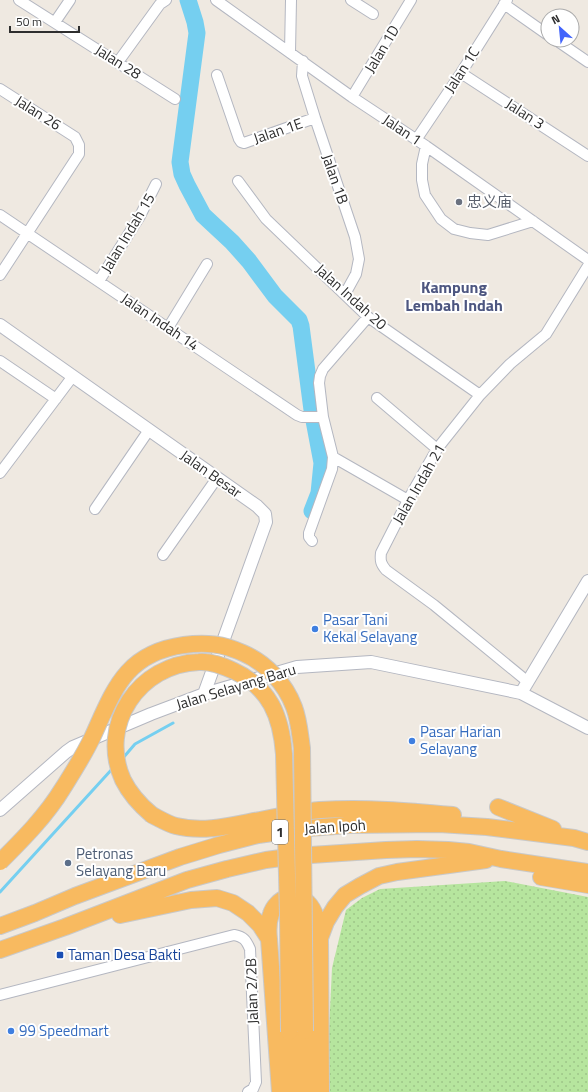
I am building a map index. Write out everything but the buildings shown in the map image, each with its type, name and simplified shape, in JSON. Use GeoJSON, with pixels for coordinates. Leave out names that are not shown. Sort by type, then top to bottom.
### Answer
{"type":"FeatureCollection","features":[{"type":"Feature","properties":{"kind":"highway"},"geometry":{"type":"LineString","coordinates":[[0,862],[38,822],[55,800],[91,739],[116,687],[130,669],[138,662],[158,651],[203,643],[224,646],[245,654],[270,670],[279,680],[295,707],[302,748],[297,1032],[290,1092]]}},
{"type":"Feature","properties":{"kind":"highway"},"geometry":{"type":"LineString","coordinates":[[306,1092],[297,1032],[288,915],[284,754],[279,720],[270,702],[258,686],[243,675],[209,662],[177,665],[157,674],[136,691],[122,711],[116,738],[118,765],[123,780],[140,805],[152,815],[164,822],[176,826],[195,829],[214,828],[261,819],[320,810],[396,810],[476,819],[535,832]]}},
{"type":"Feature","properties":{"kind":"highway"},"geometry":{"type":"LineString","coordinates":[[498,807],[581,840]]}},
{"type":"Feature","properties":{"kind":"highway","name":"Jalan Ipoh"},"geometry":{"type":"LineString","coordinates":[[0,926],[75,896],[180,858],[219,845],[258,835],[317,827],[401,824],[470,826],[535,832],[581,840]]}},
{"type":"Feature","properties":{"kind":"highway","name":"Jalan Ipoh"},"geometry":{"type":"LineString","coordinates":[[0,950],[65,927],[187,880],[227,868],[266,860],[303,855],[417,849],[469,852],[501,859],[588,872]]}},
{"type":"Feature","properties":{"kind":"highway"},"geometry":{"type":"LineString","coordinates":[[320,938],[326,922],[345,894],[379,876],[397,872],[501,859]]}},
{"type":"Feature","properties":{"kind":"highway"},"geometry":{"type":"LineString","coordinates":[[541,877],[588,885]]}},
{"type":"Feature","properties":{"kind":"highway"},"geometry":{"type":"LineString","coordinates":[[280,1092],[268,925],[271,913],[276,905],[284,899],[294,896],[302,898],[309,904],[314,913],[320,938],[321,1092]]}},
{"type":"Feature","properties":{"kind":"highway"},"geometry":{"type":"LineString","coordinates":[[65,927],[166,904],[217,898],[233,903],[248,913],[260,925],[269,939]]}},
{"type":"Feature","properties":{"kind":"street","name":"Jalan 28"},"geometry":{"type":"LineString","coordinates":[[20,0],[176,99]]}},
{"type":"Feature","properties":{"kind":"street"},"geometry":{"type":"LineString","coordinates":[[55,22],[70,0]]}},
{"type":"Feature","properties":{"kind":"street"},"geometry":{"type":"LineString","coordinates":[[118,62],[160,4],[166,0]]}},
{"type":"Feature","properties":{"kind":"street","name":"Jalan 1"},"geometry":{"type":"LineString","coordinates":[[216,0],[352,97],[426,146],[588,260]]}},
{"type":"Feature","properties":{"kind":"street"},"geometry":{"type":"LineString","coordinates":[[290,52],[291,0]]}},
{"type":"Feature","properties":{"kind":"street"},"geometry":{"type":"LineString","coordinates":[[351,0],[373,14]]}},
{"type":"Feature","properties":{"kind":"street","name":"Jalan 1D"},"geometry":{"type":"LineString","coordinates":[[352,97],[411,0]]}},
{"type":"Feature","properties":{"kind":"street"},"geometry":{"type":"LineString","coordinates":[[505,2],[540,28]]}},
{"type":"Feature","properties":{"kind":"street","name":"Jalan 1C"},"geometry":{"type":"LineString","coordinates":[[416,140],[462,73],[505,2]]}},
{"type":"Feature","properties":{"kind":"street"},"geometry":{"type":"LineString","coordinates":[[568,48],[588,62]]}},
{"type":"Feature","properties":{"kind":"street","name":"Jalan 1B"},"geometry":{"type":"LineString","coordinates":[[303,61],[302,76],[355,237],[359,260],[356,274],[344,294]]}},
{"type":"Feature","properties":{"kind":"street","name":"Jalan 3"},"geometry":{"type":"LineString","coordinates":[[462,73],[588,156]]}},
{"type":"Feature","properties":{"kind":"street","name":"Jalan 1E"},"geometry":{"type":"LineString","coordinates":[[216,75],[241,142],[244,143],[315,118]]}},
{"type":"Feature","properties":{"kind":"street","name":"Jalan 26"},"geometry":{"type":"LineString","coordinates":[[0,89],[75,137],[79,145],[79,154],[28,233]]}},
{"type":"Feature","properties":{"kind":"street"},"geometry":{"type":"LineString","coordinates":[[426,146],[422,164],[422,180],[425,195],[441,219],[454,229],[488,235],[533,221]]}},
{"type":"Feature","properties":{"kind":"street","name":"Jalan Indah 20"},"geometry":{"type":"LineString","coordinates":[[238,181],[266,219],[368,317],[480,395]]}},
{"type":"Feature","properties":{"kind":"street","name":"Jalan Indah 15"},"geometry":{"type":"LineString","coordinates":[[99,281],[140,216],[156,184]]}},
{"type":"Feature","properties":{"kind":"street","name":"Jalan Indah 14"},"geometry":{"type":"LineString","coordinates":[[0,214],[297,415],[302,417],[321,417]]}},
{"type":"Feature","properties":{"kind":"street"},"geometry":{"type":"LineString","coordinates":[[0,275],[28,233]]}},
{"type":"Feature","properties":{"kind":"street"},"geometry":{"type":"LineString","coordinates":[[168,328],[207,264]]}},
{"type":"Feature","properties":{"kind":"street","name":"Jalan Indah 21"},"geometry":{"type":"LineString","coordinates":[[528,682],[452,620],[391,574],[382,566],[380,560],[381,553],[408,500],[438,449],[480,395],[510,364],[546,334],[588,266]]}},
{"type":"Feature","properties":{"kind":"street"},"geometry":{"type":"LineString","coordinates":[[312,541],[309,537],[309,533],[332,469],[333,457],[321,417],[320,376],[323,370],[368,317]]}},
{"type":"Feature","properties":{"kind":"street","name":"Jalan Besar"},"geometry":{"type":"LineString","coordinates":[[0,325],[218,478],[257,506],[265,514],[266,522],[204,694]]}},
{"type":"Feature","properties":{"kind":"street"},"geometry":{"type":"LineString","coordinates":[[0,361],[56,399]]}},
{"type":"Feature","properties":{"kind":"street"},"geometry":{"type":"LineString","coordinates":[[1,470],[73,376]]}},
{"type":"Feature","properties":{"kind":"street"},"geometry":{"type":"LineString","coordinates":[[377,398],[438,449]]}},
{"type":"Feature","properties":{"kind":"street"},"geometry":{"type":"LineString","coordinates":[[95,509],[149,430]]}},
{"type":"Feature","properties":{"kind":"street"},"geometry":{"type":"LineString","coordinates":[[333,457],[408,500]]}},
{"type":"Feature","properties":{"kind":"street"},"geometry":{"type":"LineString","coordinates":[[163,555],[218,478]]}},
{"type":"Feature","properties":{"kind":"street"},"geometry":{"type":"LineString","coordinates":[[521,693],[588,581]]}},
{"type":"Feature","properties":{"kind":"street","name":"Jalan Selayang Baru"},"geometry":{"type":"LineString","coordinates":[[0,810],[73,747],[151,714],[204,694],[297,667],[371,662],[407,669],[521,693],[588,728]]}},
{"type":"Feature","properties":{"kind":"street","name":"Jalan 2/2B"},"geometry":{"type":"LineString","coordinates":[[0,995],[226,936],[239,936],[246,940],[250,948],[256,1082],[253,1088],[248,1092]]}},
{"type":"Feature","properties":{"kind":"green space"},"geometry":{"type":"Polygon","coordinates":[[[505,881],[588,897],[588,1092],[329,1092],[328,1052],[332,968],[346,910],[362,898],[380,889],[505,881]]]}},
{"type":"Feature","properties":{"kind":"waterway"},"geometry":{"type":"LineString","coordinates":[[188,0],[197,33],[180,162],[182,174],[203,215],[232,242],[249,261],[275,296],[299,320],[312,410],[322,463],[319,493],[312,511]]}},
{"type":"Feature","properties":{"kind":"waterway"},"geometry":{"type":"LineString","coordinates":[[123,758],[135,744],[173,723]]}},
{"type":"Feature","properties":{"kind":"waterway"},"geometry":{"type":"LineString","coordinates":[[0,892],[113,768]]}},
{"type":"Feature","properties":{"kind":"place","name":"忠义庙"},"geometry":{"type":"Point","coordinates":[459,202]}},
{"type":"Feature","properties":{"kind":"place","name":"Pasar Tani Kekal Selayang"},"geometry":{"type":"Point","coordinates":[315,629]}},
{"type":"Feature","properties":{"kind":"place","name":"Pasar Harian Selayang"},"geometry":{"type":"Point","coordinates":[412,741]}},
{"type":"Feature","properties":{"kind":"place","name":"Petronas Selayang Baru"},"geometry":{"type":"Point","coordinates":[68,863]}},
{"type":"Feature","properties":{"kind":"place","name":"Taman Desa Bakti"},"geometry":{"type":"Point","coordinates":[60,955]}},
{"type":"Feature","properties":{"kind":"place","name":"99 Speedmart"},"geometry":{"type":"Point","coordinates":[11,1031]}},
{"type":"Feature","properties":{"kind":"district","name":"Kampung Lembah Indah"},"geometry":{"type":"Point","coordinates":[454,296]}}]}
